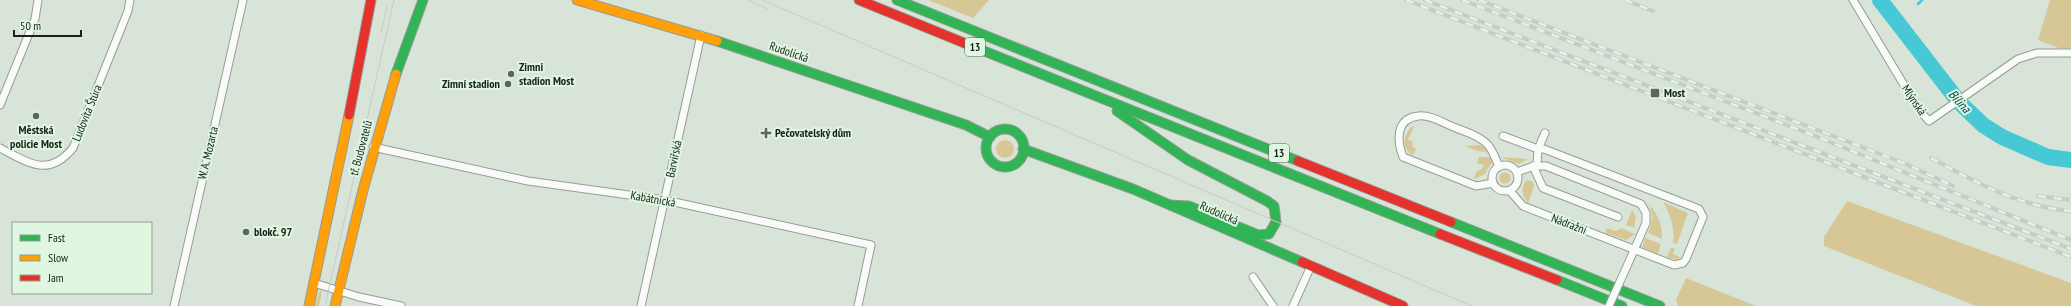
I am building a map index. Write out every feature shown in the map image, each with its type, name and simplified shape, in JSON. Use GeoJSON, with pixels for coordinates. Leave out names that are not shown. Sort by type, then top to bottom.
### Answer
{"type":"FeatureCollection","features":[{"type":"Feature","properties":{"kind":"main road","name":"tř. Budovatelů"},"geometry":{"type":"LineString","coordinates":[[309,306],[332,202],[370,0]]}},
{"type":"Feature","properties":{"kind":"main road","name":"tř. Budovatelů"},"geometry":{"type":"LineString","coordinates":[[335,306],[373,147],[388,95],[422,0]]}},
{"type":"Feature","properties":{"kind":"main road","name":"Rudolická"},"geometry":{"type":"LineString","coordinates":[[577,0],[701,35],[966,125],[990,137]]}},
{"type":"Feature","properties":{"kind":"main road","name":"13"},"geometry":{"type":"LineString","coordinates":[[859,0],[1088,94],[1622,306]]}},
{"type":"Feature","properties":{"kind":"main road","name":"13"},"geometry":{"type":"LineString","coordinates":[[898,0],[1660,306]]}},
{"type":"Feature","properties":{"kind":"main road"},"geometry":{"type":"LineString","coordinates":[[1088,94],[1116,111],[1188,160],[1267,201],[1274,206],[1276,222],[1269,234],[1258,235],[1189,206],[1170,205]]}},
{"type":"Feature","properties":{"kind":"main road"},"geometry":{"type":"LineString","coordinates":[[999,130],[1011,131],[1020,138],[1023,150],[1022,155],[1015,163],[1005,167],[1000,166],[990,159],[987,154],[986,148],[990,137],[999,130]]}},
{"type":"Feature","properties":{"kind":"main road","name":"Rudolická"},"geometry":{"type":"LineString","coordinates":[[1023,150],[1049,157],[1170,205],[1403,306]]}},
{"type":"Feature","properties":{"kind":"street"},"geometry":{"type":"LineString","coordinates":[[0,105],[35,19],[38,0]]}},
{"type":"Feature","properties":{"kind":"street","name":"Ludovíta Štúra"},"geometry":{"type":"LineString","coordinates":[[0,148],[39,166],[52,165],[64,160],[73,148],[128,11],[130,0]]}},
{"type":"Feature","properties":{"kind":"street","name":"W. A. Mozarta"},"geometry":{"type":"LineString","coordinates":[[174,306],[243,0]]}},
{"type":"Feature","properties":{"kind":"street","name":"Mlýnská"},"geometry":{"type":"LineString","coordinates":[[1853,0],[1919,110],[1930,121],[2018,59],[2037,53],[2071,53]]}},
{"type":"Feature","properties":{"kind":"street","name":"Barvířská"},"geometry":{"type":"LineString","coordinates":[[641,306],[701,35]]}},
{"type":"Feature","properties":{"kind":"street"},"geometry":{"type":"LineString","coordinates":[[1493,183],[1476,186],[1403,157],[1398,143],[1399,131],[1406,121],[1418,116],[1428,117],[1476,136],[1487,144],[1494,153],[1499,166]]}},
{"type":"Feature","properties":{"kind":"street"},"geometry":{"type":"LineString","coordinates":[[1545,133],[1538,150],[1535,166],[1543,188],[1618,217]]}},
{"type":"Feature","properties":{"kind":"street"},"geometry":{"type":"LineString","coordinates":[[1503,136],[1538,150]]}},
{"type":"Feature","properties":{"kind":"street","name":"Kabátnická"},"geometry":{"type":"LineString","coordinates":[[373,147],[528,181],[665,200],[870,245],[858,306]]}},
{"type":"Feature","properties":{"kind":"street","name":"Nádražní"},"geometry":{"type":"LineString","coordinates":[[1510,191],[1523,206],[1674,265],[1683,263],[1703,217],[1702,212],[1699,209],[1544,149],[1538,150]]}},
{"type":"Feature","properties":{"kind":"street"},"geometry":{"type":"LineString","coordinates":[[1509,165],[1517,172],[1518,183],[1510,191],[1500,190],[1493,183],[1494,172],[1499,166],[1509,165]]}},
{"type":"Feature","properties":{"kind":"street"},"geometry":{"type":"LineString","coordinates":[[1517,172],[1535,166],[1546,166],[1641,204],[1646,213],[1646,222],[1609,306]]}},
{"type":"Feature","properties":{"kind":"street"},"geometry":{"type":"LineString","coordinates":[[1293,306],[1311,266]]}},
{"type":"Feature","properties":{"kind":"street"},"geometry":{"type":"LineString","coordinates":[[1253,277],[1273,306]]}},
{"type":"Feature","properties":{"kind":"street"},"geometry":{"type":"LineString","coordinates":[[314,283],[338,291],[401,306]]}},
{"type":"Feature","properties":{"kind":"shaded area"},"geometry":{"type":"Polygon","coordinates":[[[928,0],[989,0],[973,18],[928,0]]]}},
{"type":"Feature","properties":{"kind":"shaded area"},"geometry":{"type":"Polygon","coordinates":[[[2050,0],[2071,0],[2071,48],[2061,49],[2038,40],[2050,0]]]}},
{"type":"Feature","properties":{"kind":"shaded area"},"geometry":{"type":"Polygon","coordinates":[[[1414,126],[1408,140],[1413,142],[1412,146],[1416,149],[1413,155],[1406,149],[1404,142],[1408,131],[1414,126]]]}},
{"type":"Feature","properties":{"kind":"shaded area"},"geometry":{"type":"Polygon","coordinates":[[[1001,140],[1009,140],[1014,145],[1012,156],[1009,158],[1001,158],[996,153],[996,145],[1001,140]]]}},
{"type":"Feature","properties":{"kind":"shaded area"},"geometry":{"type":"Polygon","coordinates":[[[1479,145],[1484,147],[1487,152],[1477,151],[1465,146],[1479,145]]]}},
{"type":"Feature","properties":{"kind":"shaded area"},"geometry":{"type":"Polygon","coordinates":[[[1479,157],[1491,157],[1492,162],[1485,174],[1474,179],[1476,172],[1483,168],[1483,165],[1477,163],[1479,157]]]}},
{"type":"Feature","properties":{"kind":"shaded area"},"geometry":{"type":"Polygon","coordinates":[[[1500,157],[1528,159],[1519,164],[1500,157]]]}},
{"type":"Feature","properties":{"kind":"shaded area"},"geometry":{"type":"Polygon","coordinates":[[[1503,173],[1507,173],[1509,174],[1509,182],[1503,183],[1500,180],[1500,176],[1503,173]]]}},
{"type":"Feature","properties":{"kind":"shaded area"},"geometry":{"type":"Polygon","coordinates":[[[1527,180],[1532,181],[1534,186],[1528,203],[1523,192],[1523,186],[1527,180]]]}},
{"type":"Feature","properties":{"kind":"shaded area"},"geometry":{"type":"Polygon","coordinates":[[[1847,201],[2071,283],[2071,306],[1976,306],[1824,246],[1824,237],[1847,201]]]}},
{"type":"Feature","properties":{"kind":"shaded area"},"geometry":{"type":"Polygon","coordinates":[[[1663,202],[1688,213],[1677,244],[1673,243],[1672,222],[1663,202]]]}},
{"type":"Feature","properties":{"kind":"shaded area"},"geometry":{"type":"Polygon","coordinates":[[[1649,204],[1659,220],[1662,239],[1648,233],[1652,218],[1652,212],[1649,204]]]}},
{"type":"Feature","properties":{"kind":"shaded area"},"geometry":{"type":"Polygon","coordinates":[[[1632,210],[1636,217],[1634,228],[1626,225],[1632,210]]]}},
{"type":"Feature","properties":{"kind":"shaded area"},"geometry":{"type":"Polygon","coordinates":[[[1607,228],[1616,231],[1621,228],[1635,234],[1626,240],[1605,233],[1607,228]]]}},
{"type":"Feature","properties":{"kind":"shaded area"},"geometry":{"type":"Polygon","coordinates":[[[1645,238],[1661,244],[1658,254],[1642,247],[1645,238]]]}},
{"type":"Feature","properties":{"kind":"shaded area"},"geometry":{"type":"Polygon","coordinates":[[[1671,247],[1675,249],[1673,254],[1680,257],[1678,260],[1667,257],[1671,247]]]}},
{"type":"Feature","properties":{"kind":"shaded area"},"geometry":{"type":"Polygon","coordinates":[[[1686,278],[1756,306],[1678,306],[1676,300],[1686,278]]]}},
{"type":"Feature","properties":{"kind":"shaded area"},"geometry":{"type":"Polygon","coordinates":[[[320,291],[322,291],[319,306],[314,306],[320,291]]]}},
{"type":"Feature","properties":{"kind":"waterway","name":"Bílina"},"geometry":{"type":"LineString","coordinates":[[1880,0],[1959,102],[1983,125],[2002,137],[2048,157],[2071,160]]}},
{"type":"Feature","properties":{"kind":"waterway"},"geometry":{"type":"LineString","coordinates":[[1918,4],[1922,0]]}},
{"type":"Feature","properties":{"kind":"tram line"},"geometry":{"type":"LineString","coordinates":[[325,306],[394,0]]}},
{"type":"Feature","properties":{"kind":"tram line"},"geometry":{"type":"LineString","coordinates":[[748,0],[768,9]]}},
{"type":"Feature","properties":{"kind":"tram line"},"geometry":{"type":"LineString","coordinates":[[762,0],[1472,306]]}},
{"type":"Feature","properties":{"kind":"tram line"},"geometry":{"type":"LineString","coordinates":[[381,33],[387,6]]}},
{"type":"Feature","properties":{"kind":"railway"},"geometry":{"type":"LineString","coordinates":[[1406,0],[2071,257]]}},
{"type":"Feature","properties":{"kind":"railway"},"geometry":{"type":"LineString","coordinates":[[1425,0],[2071,249]]}},
{"type":"Feature","properties":{"kind":"railway"},"geometry":{"type":"LineString","coordinates":[[1462,0],[1810,134],[2071,240]]}},
{"type":"Feature","properties":{"kind":"railway"},"geometry":{"type":"LineString","coordinates":[[1479,0],[1906,164],[1953,186]]}},
{"type":"Feature","properties":{"kind":"railway"},"geometry":{"type":"LineString","coordinates":[[1625,0],[1653,11]]}},
{"type":"Feature","properties":{"kind":"railway"},"geometry":{"type":"LineString","coordinates":[[1931,158],[1964,176],[2016,199],[2052,209],[2071,211]]}},
{"type":"Feature","properties":{"kind":"railway"},"geometry":{"type":"LineString","coordinates":[[2038,196],[2071,200]]}},
{"type":"Feature","properties":{"kind":"traffic: fast"},"geometry":{"type":"LineString","coordinates":[[396,74],[423,0]]}},
{"type":"Feature","properties":{"kind":"traffic: fast"},"geometry":{"type":"LineString","coordinates":[[897,0],[1298,161]]}},
{"type":"Feature","properties":{"kind":"traffic: fast"},"geometry":{"type":"LineString","coordinates":[[717,41],[966,125],[990,137]]}},
{"type":"Feature","properties":{"kind":"traffic: fast"},"geometry":{"type":"LineString","coordinates":[[974,47],[1440,234]]}},
{"type":"Feature","properties":{"kind":"traffic: fast"},"geometry":{"type":"LineString","coordinates":[[1117,111],[1188,160],[1267,201],[1274,206],[1276,222],[1269,234],[1258,235],[1189,206],[1170,205]]}},
{"type":"Feature","properties":{"kind":"traffic: fast"},"geometry":{"type":"LineString","coordinates":[[1005,129],[1018,135],[1024,148],[1018,161],[1005,167],[992,161],[986,148],[992,135],[1005,129]]}},
{"type":"Feature","properties":{"kind":"traffic: fast"},"geometry":{"type":"LineString","coordinates":[[1023,149],[1133,189],[1302,262]]}},
{"type":"Feature","properties":{"kind":"traffic: fast"},"geometry":{"type":"LineString","coordinates":[[1451,222],[1660,306]]}},
{"type":"Feature","properties":{"kind":"traffic: fast"},"geometry":{"type":"LineString","coordinates":[[1557,280],[1622,306]]}},
{"type":"Feature","properties":{"kind":"traffic: slow"},"geometry":{"type":"LineString","coordinates":[[577,0],[717,41]]}},
{"type":"Feature","properties":{"kind":"traffic: slow"},"geometry":{"type":"LineString","coordinates":[[335,306],[363,190],[396,74]]}},
{"type":"Feature","properties":{"kind":"traffic: slow"},"geometry":{"type":"LineString","coordinates":[[309,306],[349,115]]}},
{"type":"Feature","properties":{"kind":"traffic: jam"},"geometry":{"type":"LineString","coordinates":[[349,115],[371,0]]}},
{"type":"Feature","properties":{"kind":"traffic: jam"},"geometry":{"type":"LineString","coordinates":[[859,0],[974,47]]}},
{"type":"Feature","properties":{"kind":"traffic: jam"},"geometry":{"type":"LineString","coordinates":[[1298,161],[1451,222]]}},
{"type":"Feature","properties":{"kind":"traffic: jam"},"geometry":{"type":"LineString","coordinates":[[1440,234],[1557,280]]}},
{"type":"Feature","properties":{"kind":"traffic: jam"},"geometry":{"type":"LineString","coordinates":[[1302,262],[1403,306]]}},
{"type":"Feature","properties":{"kind":"place","name":"Zimni stadion Most"},"geometry":{"type":"Point","coordinates":[511,74]}},
{"type":"Feature","properties":{"kind":"place","name":"Zimní stadion"},"geometry":{"type":"Point","coordinates":[508,84]}},
{"type":"Feature","properties":{"kind":"place","name":"Most"},"geometry":{"type":"Point","coordinates":[1655,93]}},
{"type":"Feature","properties":{"kind":"place","name":"Městská policie Most"},"geometry":{"type":"Point","coordinates":[36,116]}},
{"type":"Feature","properties":{"kind":"place","name":"Pečovatelský dům"},"geometry":{"type":"Point","coordinates":[766,133]}},
{"type":"Feature","properties":{"kind":"place","name":"blokč. 97"},"geometry":{"type":"Point","coordinates":[246,232]}}]}
